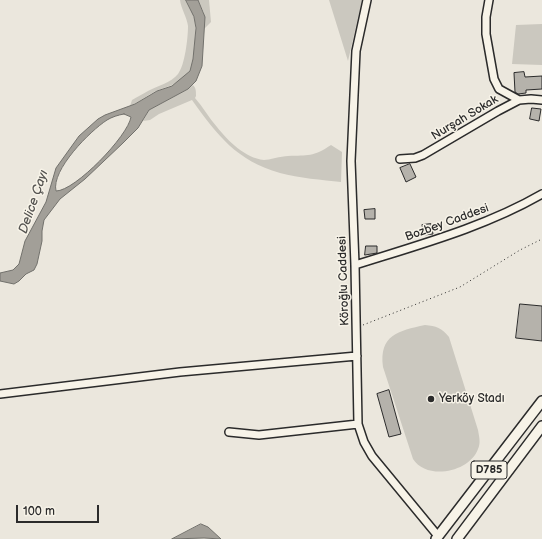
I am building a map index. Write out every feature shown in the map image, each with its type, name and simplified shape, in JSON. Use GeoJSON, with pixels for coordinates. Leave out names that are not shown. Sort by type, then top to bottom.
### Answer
{"type":"FeatureCollection","features":[{"type":"Feature","properties":{"kind":"main road","name":"D785"},"geometry":{"type":"LineString","coordinates":[[437,537],[542,401]]}},
{"type":"Feature","properties":{"kind":"main road","name":"D785"},"geometry":{"type":"LineString","coordinates":[[456,539],[542,426]]}},
{"type":"Feature","properties":{"kind":"street","name":"Köroğlu Caddesi"},"geometry":{"type":"LineString","coordinates":[[367,0],[356,51],[352,161],[358,424],[364,442],[372,456],[437,537]]}},
{"type":"Feature","properties":{"kind":"street"},"geometry":{"type":"LineString","coordinates":[[489,0],[486,17],[486,34],[494,79],[499,89],[519,100]]}},
{"type":"Feature","properties":{"kind":"street","name":"Nurşah Sokak"},"geometry":{"type":"LineString","coordinates":[[400,159],[415,158],[422,155],[498,110],[519,100],[542,100]]}},
{"type":"Feature","properties":{"kind":"street","name":"Bozbey Caddesi"},"geometry":{"type":"LineString","coordinates":[[355,265],[437,239],[498,216],[542,194]]}},
{"type":"Feature","properties":{"kind":"street"},"geometry":{"type":"LineString","coordinates":[[0,394],[180,372],[357,356]]}},
{"type":"Feature","properties":{"kind":"street"},"geometry":{"type":"LineString","coordinates":[[229,432],[259,435],[358,424]]}},
{"type":"Feature","properties":{"kind":"path"},"geometry":{"type":"LineString","coordinates":[[357,328],[454,289],[520,250],[542,239]]}},
{"type":"Feature","properties":{"kind":"shaded area"},"geometry":{"type":"Polygon","coordinates":[[[180,0],[186,0],[195,22],[192,67],[187,75],[179,81],[130,106],[132,100],[172,80],[178,74],[183,64],[186,51],[188,26],[180,0]]]}},
{"type":"Feature","properties":{"kind":"shaded area"},"geometry":{"type":"Polygon","coordinates":[[[186,0],[198,0],[205,17],[202,66],[196,81],[188,89],[149,110],[138,128],[123,143],[85,179],[60,199],[44,220],[42,241],[37,264],[34,270],[26,274],[14,284],[0,281],[0,273],[13,270],[19,264],[25,241],[46,202],[56,168],[79,136],[98,119],[135,104],[157,91],[172,86],[190,71],[193,59],[196,28],[194,17],[186,0]],[[124,114],[113,117],[91,133],[65,162],[56,182],[56,191],[65,189],[87,173],[100,161],[121,137],[128,126],[131,117],[124,114]]]}},
{"type":"Feature","properties":{"kind":"shaded area"},"geometry":{"type":"Polygon","coordinates":[[[198,0],[209,0],[211,22],[204,29],[204,13],[198,0]]]}},
{"type":"Feature","properties":{"kind":"shaded area"},"geometry":{"type":"Polygon","coordinates":[[[329,0],[362,0],[348,61],[329,0]]]}},
{"type":"Feature","properties":{"kind":"shaded area"},"geometry":{"type":"Polygon","coordinates":[[[542,24],[542,65],[512,64],[516,25],[542,24]]]}},
{"type":"Feature","properties":{"kind":"shaded area"},"geometry":{"type":"Polygon","coordinates":[[[193,85],[196,91],[195,98],[211,120],[226,138],[250,156],[257,159],[266,160],[285,156],[310,155],[320,152],[331,145],[342,152],[341,182],[287,175],[265,168],[252,161],[240,154],[219,135],[192,100],[159,114],[150,120],[143,121],[149,110],[193,85]]]}},
{"type":"Feature","properties":{"kind":"shaded area","name":"Yerköy Stadı"},"geometry":{"type":"Polygon","coordinates":[[[425,325],[444,331],[449,337],[478,430],[480,442],[479,447],[473,457],[458,468],[448,471],[438,472],[428,470],[419,466],[413,459],[383,367],[384,348],[387,341],[392,336],[399,332],[425,325]]]}},
{"type":"Feature","properties":{"kind":"shaded area"},"geometry":{"type":"Polygon","coordinates":[[[201,524],[208,527],[221,539],[172,539],[201,524]]]}},
{"type":"Feature","properties":{"kind":"building"},"geometry":{"type":"Polygon","coordinates":[[[524,72],[525,77],[542,76],[542,89],[526,90],[526,93],[518,94],[515,92],[514,73],[524,72]]]}},
{"type":"Feature","properties":{"kind":"building"},"geometry":{"type":"Polygon","coordinates":[[[532,108],[541,109],[539,121],[530,119],[532,108]]]}},
{"type":"Feature","properties":{"kind":"building"},"geometry":{"type":"Polygon","coordinates":[[[410,164],[416,177],[406,182],[400,168],[410,164]]]}},
{"type":"Feature","properties":{"kind":"building"},"geometry":{"type":"Polygon","coordinates":[[[375,209],[375,219],[365,219],[364,210],[375,209]]]}},
{"type":"Feature","properties":{"kind":"building"},"geometry":{"type":"Polygon","coordinates":[[[431,224],[433,234],[424,235],[422,225],[431,224]]]}},
{"type":"Feature","properties":{"kind":"building"},"geometry":{"type":"Polygon","coordinates":[[[366,246],[377,246],[377,253],[365,255],[366,246]]]}},
{"type":"Feature","properties":{"kind":"building"},"geometry":{"type":"Polygon","coordinates":[[[520,304],[542,306],[542,341],[516,338],[520,304]]]}},
{"type":"Feature","properties":{"kind":"building"},"geometry":{"type":"Polygon","coordinates":[[[389,390],[401,434],[389,437],[377,394],[389,390]]]}},
{"type":"Feature","properties":{"kind":"place","name":"Yerköy Stadı"},"geometry":{"type":"Point","coordinates":[431,399]}},
{"type":"Feature","properties":{"kind":"water label","name":"Delice Çayı"},"geometry":{"type":"Point","coordinates":[34,202]}}]}
